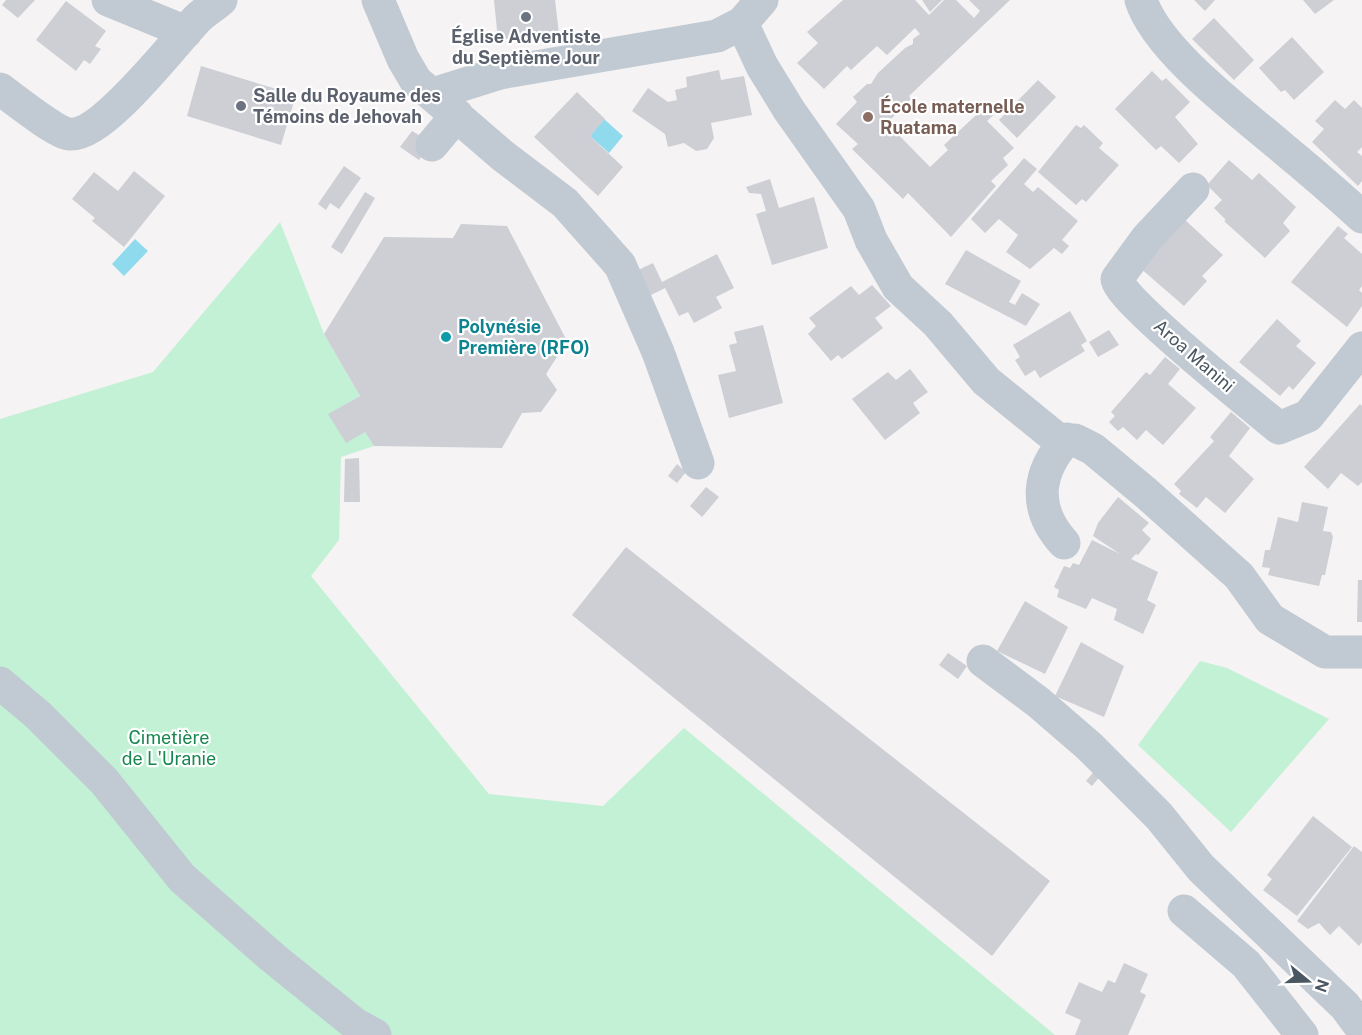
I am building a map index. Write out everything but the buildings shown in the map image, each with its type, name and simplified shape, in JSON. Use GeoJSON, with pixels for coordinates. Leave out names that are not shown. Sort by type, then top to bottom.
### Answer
{"type":"FeatureCollection","features":[{"type":"Feature","properties":{"kind":"street"},"geometry":{"type":"LineString","coordinates":[[108,0],[186,32]]}},
{"type":"Feature","properties":{"kind":"street"},"geometry":{"type":"LineString","coordinates":[[0,89],[67,134],[82,133],[105,117],[186,32],[221,0]]}},
{"type":"Feature","properties":{"kind":"street"},"geometry":{"type":"LineString","coordinates":[[378,0],[403,59],[416,81],[503,156],[565,203],[620,265],[658,352],[698,463]]}},
{"type":"Feature","properties":{"kind":"street"},"geometry":{"type":"LineString","coordinates":[[1141,0],[1151,21],[1184,59],[1232,105],[1362,217]]}},
{"type":"Feature","properties":{"kind":"street"},"geometry":{"type":"LineString","coordinates":[[432,145],[445,105],[500,73],[717,36],[752,11],[762,66],[789,110],[859,209],[871,240],[898,287],[938,324],[986,381],[1046,431],[1062,440],[1075,440],[1093,449],[1239,576],[1270,619],[1325,652],[1362,652]]}},
{"type":"Feature","properties":{"kind":"street","name":"Aroa Manini"},"geometry":{"type":"LineString","coordinates":[[1193,189],[1141,246],[1117,279],[1119,288],[1144,313],[1279,428],[1308,416],[1362,348]]}},
{"type":"Feature","properties":{"kind":"street"},"geometry":{"type":"LineString","coordinates":[[1064,543],[1051,528],[1042,506],[1043,482],[1053,454],[1067,440]]}},
{"type":"Feature","properties":{"kind":"street"},"geometry":{"type":"LineString","coordinates":[[983,661],[1038,702],[1089,746],[1159,816],[1201,868],[1337,998],[1362,1029]]}},
{"type":"Feature","properties":{"kind":"street"},"geometry":{"type":"LineString","coordinates":[[0,683],[38,715],[104,781],[182,878],[281,964],[355,1024],[375,1035]]}},
{"type":"Feature","properties":{"kind":"street"},"geometry":{"type":"LineString","coordinates":[[1184,911],[1245,964],[1302,1035]]}},
{"type":"Feature","properties":{"kind":"green space","name":"Cimetière de L'Uranie"},"geometry":{"type":"Polygon","coordinates":[[[280,222],[324,334],[360,396],[329,414],[365,432],[374,446],[341,457],[339,540],[311,576],[489,794],[603,806],[684,728],[1055,1035],[0,1035],[0,419],[153,372],[280,222]]]}},
{"type":"Feature","properties":{"kind":"green space"},"geometry":{"type":"Polygon","coordinates":[[[1200,661],[1227,668],[1329,719],[1231,832],[1138,745],[1200,661]]]}},
{"type":"Feature","properties":{"kind":"water"},"geometry":{"type":"Polygon","coordinates":[[[604,119],[623,136],[609,153],[590,136],[604,119]]]}},
{"type":"Feature","properties":{"kind":"water"},"geometry":{"type":"Polygon","coordinates":[[[135,239],[148,251],[124,276],[112,264],[135,239]]]}},
{"type":"Feature","properties":{"kind":"place","name":"Église Adventiste du Septième Jour"},"geometry":{"type":"Point","coordinates":[526,17]}},
{"type":"Feature","properties":{"kind":"place","name":"Salle du Royaume des Témoins de Jehovah"},"geometry":{"type":"Point","coordinates":[241,106]}},
{"type":"Feature","properties":{"kind":"place","name":"École maternelle Ruatama"},"geometry":{"type":"Point","coordinates":[868,117]}},
{"type":"Feature","properties":{"kind":"place","name":"Polynésie Première (RFO)"},"geometry":{"type":"Point","coordinates":[446,337]}}]}
